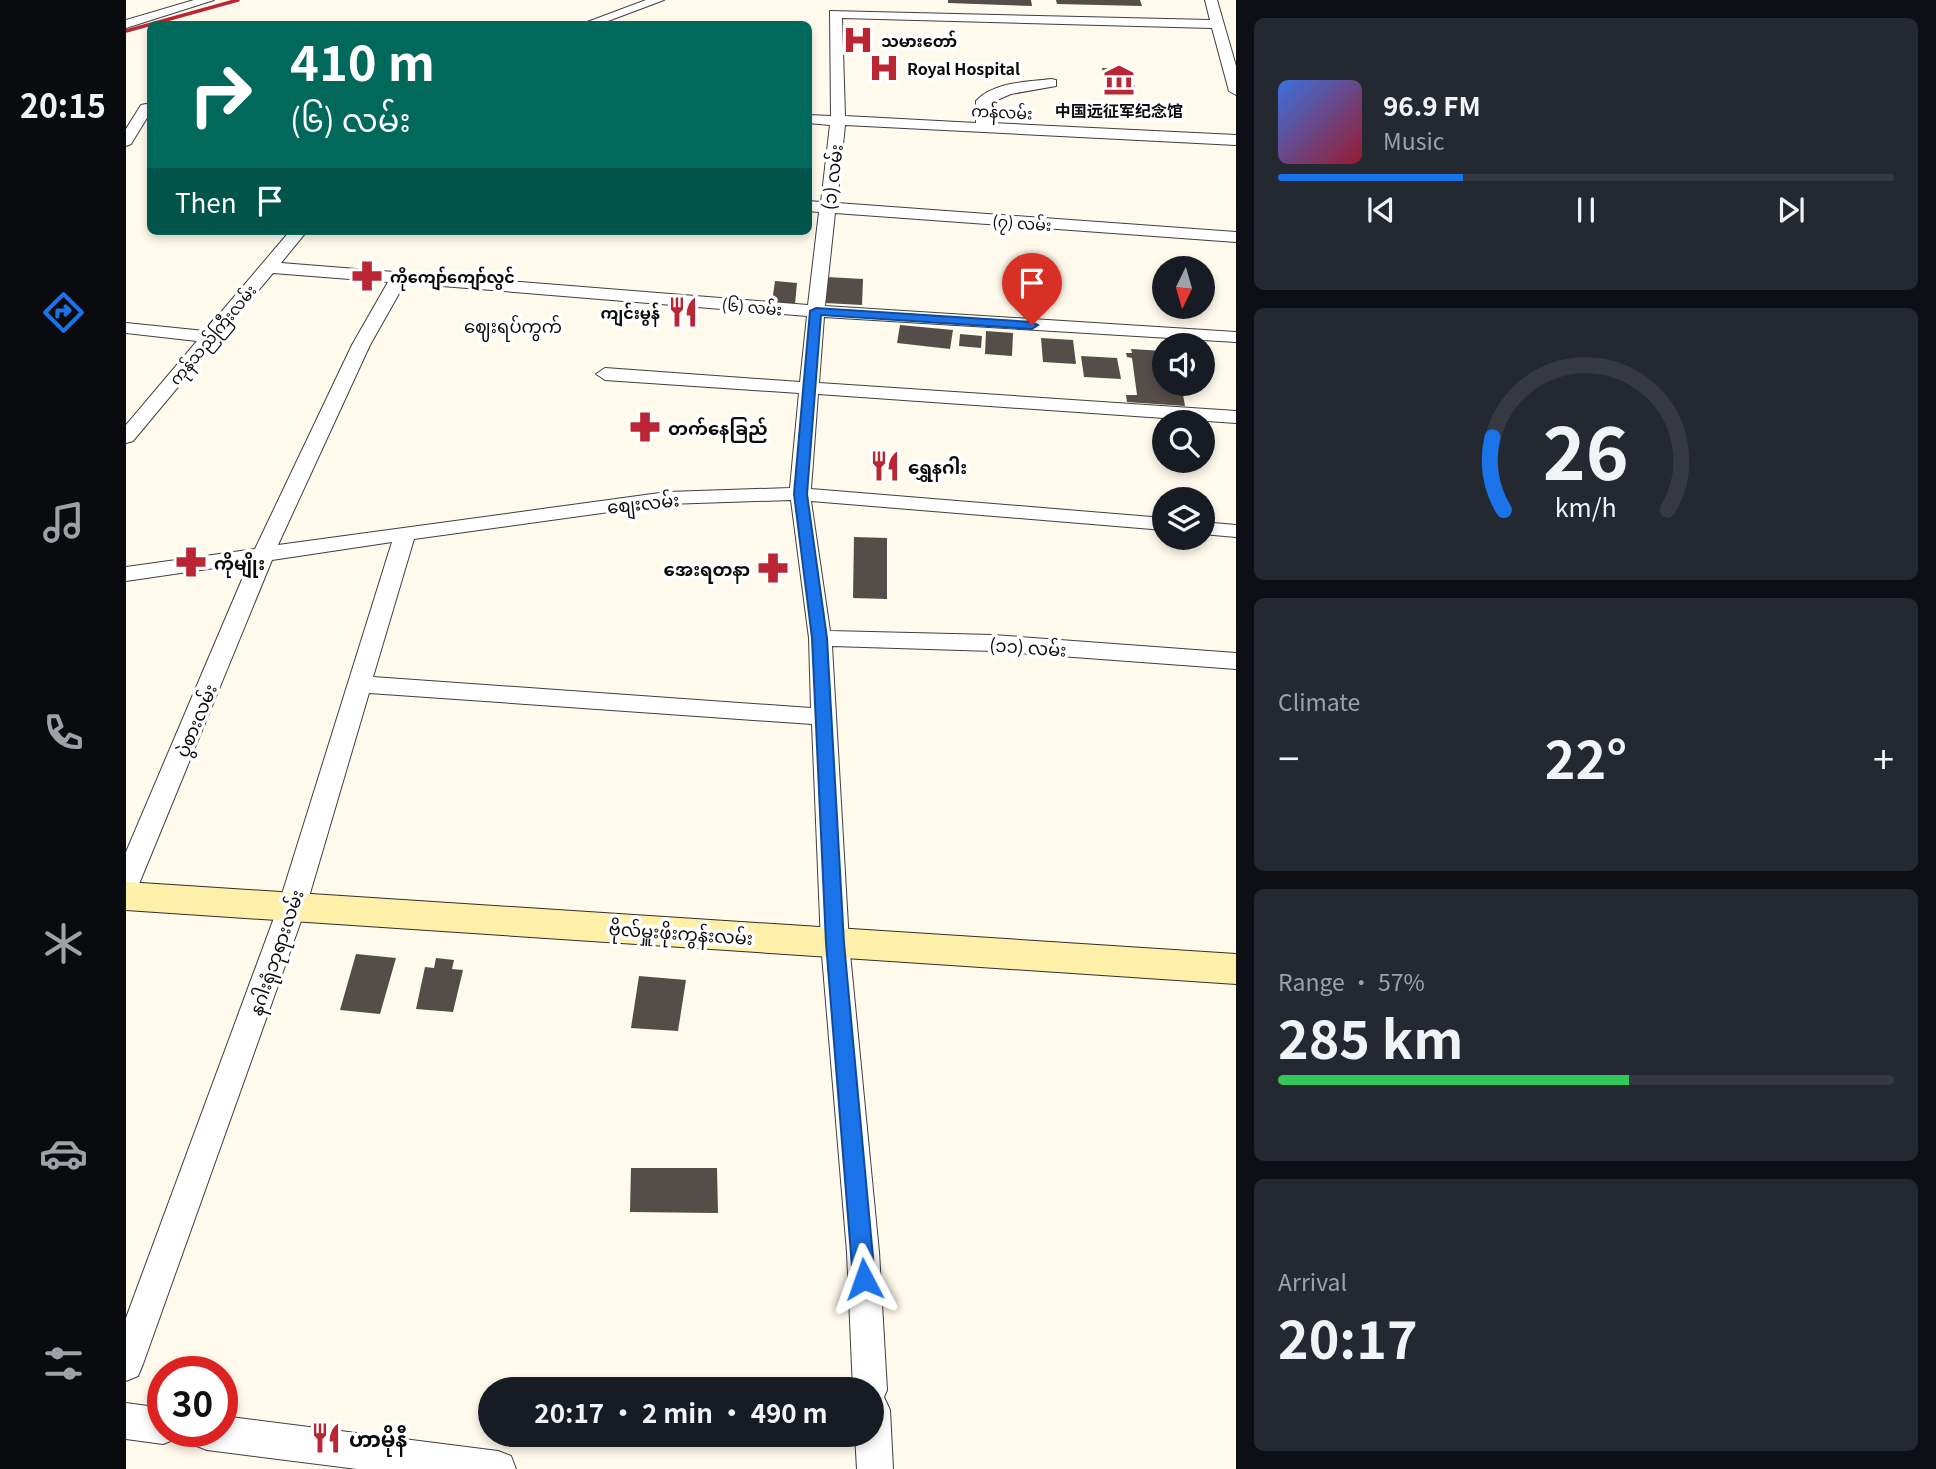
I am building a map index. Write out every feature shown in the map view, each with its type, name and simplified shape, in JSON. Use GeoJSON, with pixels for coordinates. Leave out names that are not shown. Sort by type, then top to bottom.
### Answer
{"type":"FeatureCollection","features":[{"type":"Feature","properties":{"kind":"street"},"geometry":{"type":"LineString","coordinates":[[126,24],[208,0]]}},
{"type":"Feature","properties":{"kind":"street"},"geometry":{"type":"LineString","coordinates":[[598,21],[658,0]]}},
{"type":"Feature","properties":{"kind":"street","name":"(၁) လမ်း"},"geometry":{"type":"LineString","coordinates":[[869,1377],[863,1252],[835,943],[820,638],[800,494],[816,311],[818,207],[838,121],[836,7],[1216,8]]}},
{"type":"Feature","properties":{"kind":"street"},"geometry":{"type":"LineString","coordinates":[[1216,8],[1236,91]]}},
{"type":"Feature","properties":{"kind":"street"},"geometry":{"type":"LineString","coordinates":[[983,128],[983,101],[989,97],[1005,90],[1052,83]]}},
{"type":"Feature","properties":{"kind":"street"},"geometry":{"type":"LineString","coordinates":[[126,107],[147,108]]}},
{"type":"Feature","properties":{"kind":"street"},"geometry":{"type":"LineString","coordinates":[[126,141],[147,110]]}},
{"type":"Feature","properties":{"kind":"street","name":"ကန်လမ်း"},"geometry":{"type":"LineString","coordinates":[[812,119],[1236,141]]}},
{"type":"Feature","properties":{"kind":"street","name":"(၇) လမ်း"},"geometry":{"type":"LineString","coordinates":[[818,207],[1236,237]]}},
{"type":"Feature","properties":{"kind":"street","name":"ကုန်သည်ကြီးလမ်း"},"geometry":{"type":"LineString","coordinates":[[126,437],[296,235]]}},
{"type":"Feature","properties":{"kind":"street","name":"(၆) လမ်း"},"geometry":{"type":"LineString","coordinates":[[268,267],[816,311],[1236,337]]}},
{"type":"Feature","properties":{"kind":"street","name":"ပွဲစားလမ်း"},"geometry":{"type":"LineString","coordinates":[[126,884],[263,555],[361,345],[399,278]]}},
{"type":"Feature","properties":{"kind":"street"},"geometry":{"type":"LineString","coordinates":[[126,328],[210,337]]}},
{"type":"Feature","properties":{"kind":"street"},"geometry":{"type":"LineString","coordinates":[[605,374],[1236,417]]}},
{"type":"Feature","properties":{"kind":"street"},"geometry":{"type":"LineString","coordinates":[[126,410],[146,412]]}},
{"type":"Feature","properties":{"kind":"street","name":"စျေးလမ်း"},"geometry":{"type":"LineString","coordinates":[[126,574],[667,498],[800,494],[1152,523]]}},
{"type":"Feature","properties":{"kind":"street"},"geometry":{"type":"LineString","coordinates":[[1215,530],[1236,532]]}},
{"type":"Feature","properties":{"kind":"street","name":"နဂါးရုံဘုရားလမ်း"},"geometry":{"type":"LineString","coordinates":[[126,1364],[292,907],[405,534]]}},
{"type":"Feature","properties":{"kind":"street","name":"(၁၁) လမ်း"},"geometry":{"type":"LineString","coordinates":[[820,638],[993,643],[1236,661]]}},
{"type":"Feature","properties":{"kind":"street"},"geometry":{"type":"LineString","coordinates":[[359,684],[824,718]]}},
{"type":"Feature","properties":{"kind":"street","name":"ဗိုလ်မှူးဖိုးကွန်းလမ်း"},"geometry":{"type":"LineString","coordinates":[[126,896],[1236,969]]}},
{"type":"Feature","properties":{"kind":"street"},"geometry":{"type":"LineString","coordinates":[[126,1421],[147,1424]]}},
{"type":"Feature","properties":{"kind":"street"},"geometry":{"type":"LineString","coordinates":[[238,1436],[498,1469]]}},
{"type":"Feature","properties":{"kind":"street"},"geometry":{"type":"LineString","coordinates":[[874,1447],[875,1469]]}},
{"type":"Feature","properties":{"kind":"building"},"geometry":{"type":"Polygon","coordinates":[[[948,0],[1031,0],[1032,6],[948,3],[948,0]]]}},
{"type":"Feature","properties":{"kind":"building"},"geometry":{"type":"Polygon","coordinates":[[[1056,0],[1140,0],[1142,6],[1057,4],[1056,0]]]}},
{"type":"Feature","properties":{"kind":"building","name":"中国远征军纪念馆"},"geometry":{"type":"Polygon","coordinates":[[[1102,68],[1130,69],[1136,92],[1107,91],[1102,68]]]}},
{"type":"Feature","properties":{"kind":"building"},"geometry":{"type":"Polygon","coordinates":[[[827,277],[863,279],[862,305],[825,303],[827,277]]]}},
{"type":"Feature","properties":{"kind":"building"},"geometry":{"type":"Polygon","coordinates":[[[775,281],[797,283],[795,304],[772,302],[775,281]]]}},
{"type":"Feature","properties":{"kind":"building"},"geometry":{"type":"Polygon","coordinates":[[[900,325],[953,330],[950,349],[897,343],[900,325]]]}},
{"type":"Feature","properties":{"kind":"building"},"geometry":{"type":"Polygon","coordinates":[[[986,331],[1013,333],[1012,356],[985,354],[986,331]]]}},
{"type":"Feature","properties":{"kind":"building"},"geometry":{"type":"Polygon","coordinates":[[[960,334],[982,336],[981,348],[959,346],[960,334]]]}},
{"type":"Feature","properties":{"kind":"building"},"geometry":{"type":"Polygon","coordinates":[[[1041,338],[1073,340],[1076,364],[1043,362],[1041,338]]]}},
{"type":"Feature","properties":{"kind":"building"},"geometry":{"type":"Polygon","coordinates":[[[1131,349],[1152,350],[1152,396],[1183,396],[1185,406],[1127,402],[1126,395],[1137,395],[1132,358],[1127,357],[1126,353],[1132,353],[1131,349]]]}},
{"type":"Feature","properties":{"kind":"building"},"geometry":{"type":"Polygon","coordinates":[[[1081,356],[1117,358],[1121,379],[1084,377],[1081,356]]]}},
{"type":"Feature","properties":{"kind":"building"},"geometry":{"type":"Polygon","coordinates":[[[854,537],[887,538],[887,599],[853,598],[854,537]]]}},
{"type":"Feature","properties":{"kind":"building"},"geometry":{"type":"Polygon","coordinates":[[[356,954],[396,958],[380,1014],[340,1010],[356,954]]]}},
{"type":"Feature","properties":{"kind":"building"},"geometry":{"type":"Polygon","coordinates":[[[436,958],[454,960],[452,969],[463,970],[453,1012],[416,1009],[425,967],[434,968],[436,958]]]}},
{"type":"Feature","properties":{"kind":"building"},"geometry":{"type":"Polygon","coordinates":[[[639,976],[686,980],[678,1031],[631,1028],[639,976]]]}},
{"type":"Feature","properties":{"kind":"building"},"geometry":{"type":"Polygon","coordinates":[[[631,1168],[717,1168],[718,1213],[630,1212],[631,1168]]]}},
{"type":"Feature","properties":{"kind":"railway"},"geometry":{"type":"LineString","coordinates":[[162,21],[238,0]]}},
{"type":"Feature","properties":{"kind":"railway"},"geometry":{"type":"LineString","coordinates":[[126,31],[147,25]]}},
{"type":"Feature","properties":{"kind":"place","name":"သမားတော်"},"geometry":{"type":"Point","coordinates":[858,40]}},
{"type":"Feature","properties":{"kind":"place","name":"Royal Hospital"},"geometry":{"type":"Point","coordinates":[884,68]}},
{"type":"Feature","properties":{"kind":"place","name":"中国远征军纪念馆"},"geometry":{"type":"Point","coordinates":[1119,80]}},
{"type":"Feature","properties":{"kind":"place","name":"ကိုကျော်ကျော်လွင်"},"geometry":{"type":"Point","coordinates":[367,276]}},
{"type":"Feature","properties":{"kind":"place","name":"ကျင်းမွန်"},"geometry":{"type":"Point","coordinates":[683,312]}},
{"type":"Feature","properties":{"kind":"place","name":"တက်နေခြည်"},"geometry":{"type":"Point","coordinates":[645,427]}},
{"type":"Feature","properties":{"kind":"place","name":"ရွှေနဂါး"},"geometry":{"type":"Point","coordinates":[885,466]}},
{"type":"Feature","properties":{"kind":"place","name":"ကိုမျိုး"},"geometry":{"type":"Point","coordinates":[191,562]}},
{"type":"Feature","properties":{"kind":"place","name":"အေးရတနာ"},"geometry":{"type":"Point","coordinates":[773,568]}},
{"type":"Feature","properties":{"kind":"place","name":"ဟာမိုနီ"},"geometry":{"type":"Point","coordinates":[326,1438]}},
{"type":"Feature","properties":{"kind":"district","name":"ဈေးရပ်ကွက်"},"geometry":{"type":"Point","coordinates":[513,325]}},
{"type":"Feature","properties":{"kind":"route"},"geometry":{"type":"LineString","coordinates":[[864,1279],[835,943],[820,638],[800,494],[816,311],[1032,325]]}}]}
